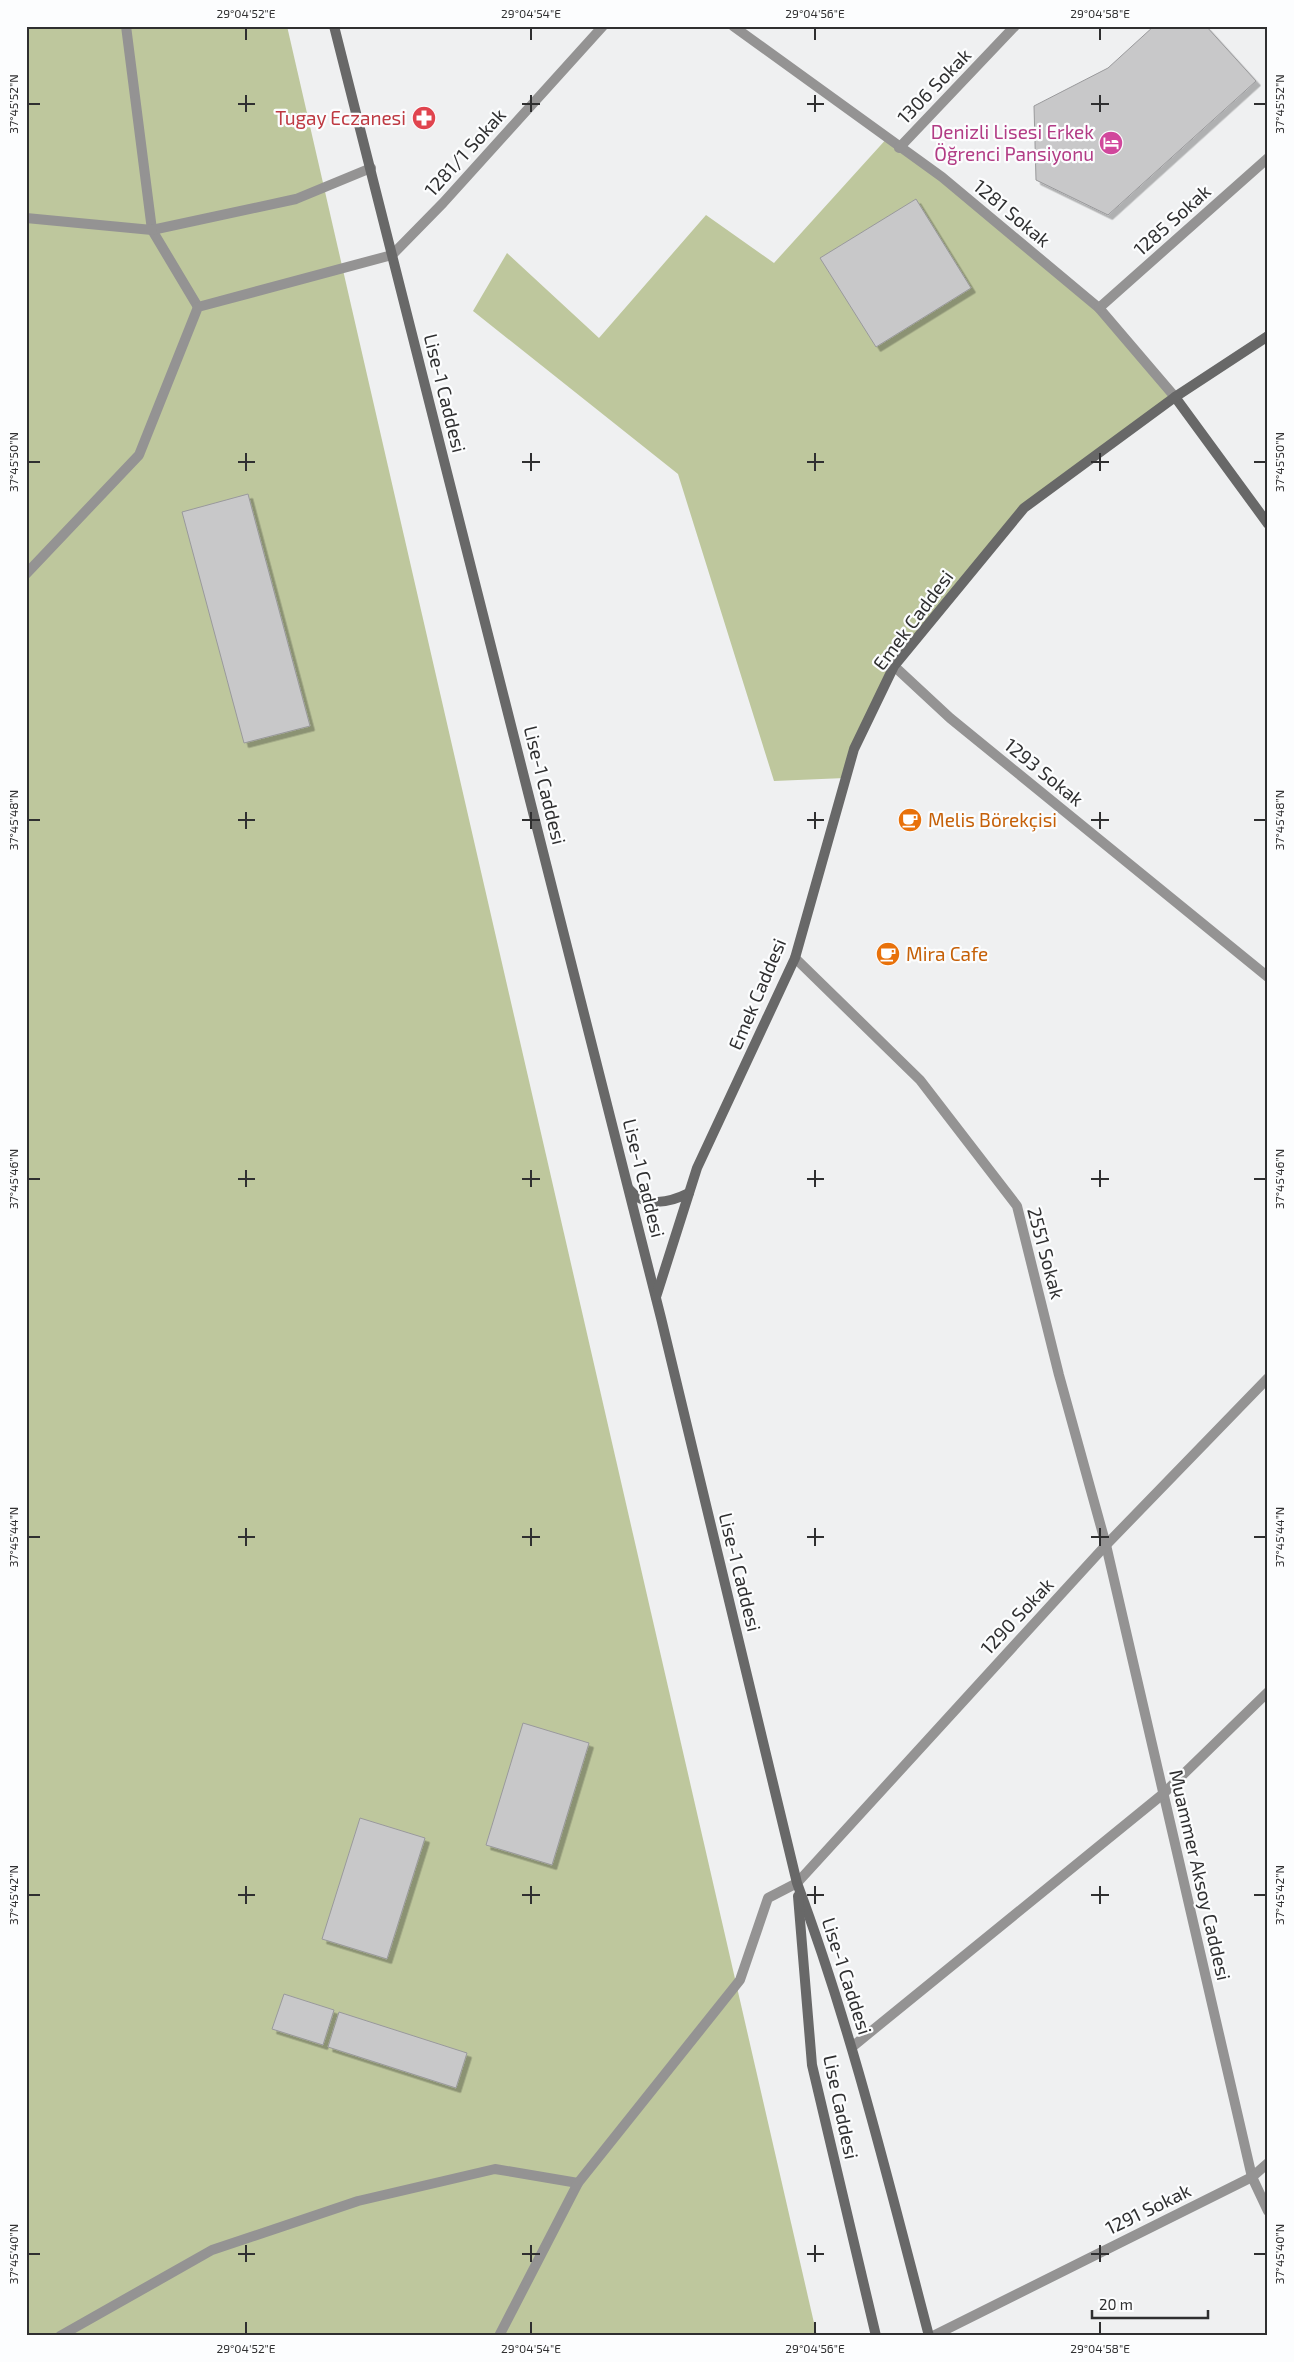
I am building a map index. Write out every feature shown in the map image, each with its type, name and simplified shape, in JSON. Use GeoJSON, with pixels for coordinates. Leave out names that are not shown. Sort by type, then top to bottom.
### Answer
{"type":"FeatureCollection","features":[{"type":"Feature","properties":{"kind":"main road","name":"Lise-1 Caddesi"},"geometry":{"type":"LineString","coordinates":[[334,26],[656,1298],[797,1883],[820,1945],[852,2046],[931,2336]]}},
{"type":"Feature","properties":{"kind":"main road","name":"Emek Caddesi"},"geometry":{"type":"LineString","coordinates":[[656,1298],[698,1168],[795,958],[854,749],[894,666],[1024,508],[1175,397],[1268,336]]}},
{"type":"Feature","properties":{"kind":"main road"},"geometry":{"type":"LineString","coordinates":[[1175,397],[1268,524]]}},
{"type":"Feature","properties":{"kind":"main road"},"geometry":{"type":"LineString","coordinates":[[627,1186],[634,1196],[653,1202],[678,1199],[689,1193]]}},
{"type":"Feature","properties":{"kind":"main road","name":"Lise Caddesi"},"geometry":{"type":"LineString","coordinates":[[797,1883],[812,2065],[876,2336]]}},
{"type":"Feature","properties":{"kind":"street"},"geometry":{"type":"LineString","coordinates":[[126,26],[152,230],[198,307]]}},
{"type":"Feature","properties":{"kind":"street","name":"1281/1 Sokak"},"geometry":{"type":"LineString","coordinates":[[392,256],[444,203],[603,26]]}},
{"type":"Feature","properties":{"kind":"street","name":"1281 Sokak"},"geometry":{"type":"LineString","coordinates":[[733,26],[899,148],[942,177],[1099,308],[1175,397]]}},
{"type":"Feature","properties":{"kind":"street","name":"1306 Sokak"},"geometry":{"type":"LineString","coordinates":[[899,148],[1015,26]]}},
{"type":"Feature","properties":{"kind":"street","name":"1285 Sokak"},"geometry":{"type":"LineString","coordinates":[[1099,308],[1268,158]]}},
{"type":"Feature","properties":{"kind":"street"},"geometry":{"type":"LineString","coordinates":[[26,218],[152,230],[296,199],[371,168]]}},
{"type":"Feature","properties":{"kind":"street"},"geometry":{"type":"LineString","coordinates":[[198,307],[392,256]]}},
{"type":"Feature","properties":{"kind":"street"},"geometry":{"type":"LineString","coordinates":[[26,574],[139,455],[198,307]]}},
{"type":"Feature","properties":{"kind":"street","name":"1293 Sokak"},"geometry":{"type":"LineString","coordinates":[[894,666],[950,718],[1268,977]]}},
{"type":"Feature","properties":{"kind":"street","name":"2551 Sokak"},"geometry":{"type":"LineString","coordinates":[[795,958],[920,1080],[1018,1206],[1059,1374],[1106,1545]]}},
{"type":"Feature","properties":{"kind":"street","name":"1290 Sokak"},"geometry":{"type":"LineString","coordinates":[[797,1883],[1106,1545],[1268,1378]]}},
{"type":"Feature","properties":{"kind":"street","name":"Muammer Aksoy Caddesi"},"geometry":{"type":"LineString","coordinates":[[1106,1545],[1252,2177],[1268,2211]]}},
{"type":"Feature","properties":{"kind":"street"},"geometry":{"type":"LineString","coordinates":[[852,2046],[1163,1794],[1268,1692]]}},
{"type":"Feature","properties":{"kind":"street"},"geometry":{"type":"LineString","coordinates":[[499,2336],[578,2183],[740,1980],[768,1898],[797,1883]]}},
{"type":"Feature","properties":{"kind":"street","name":"1291 Sokak"},"geometry":{"type":"LineString","coordinates":[[931,2336],[1252,2177],[1268,2163]]}},
{"type":"Feature","properties":{"kind":"street"},"geometry":{"type":"LineString","coordinates":[[60,2336],[212,2250],[358,2201],[495,2169],[578,2183]]}},
{"type":"Feature","properties":{"kind":"green space"},"geometry":{"type":"Polygon","coordinates":[[[26,26],[287,26],[817,2336],[26,2336],[26,26]]]}},
{"type":"Feature","properties":{"kind":"green space"},"geometry":{"type":"Polygon","coordinates":[[[889,136],[1099,308],[1175,397],[1024,508],[894,666],[845,778],[774,781],[678,474],[473,311],[507,253],[599,338],[706,215],[774,263],[889,136]]]}},
{"type":"Feature","properties":{"kind":"building","name":"Denizli Lisesi Erkek Öğrenci Pansiyonu"},"geometry":{"type":"Polygon","coordinates":[[[1154,26],[1206,26],[1256,81],[1108,215],[1036,180],[1034,106],[1108,68],[1154,26]]]}},
{"type":"Feature","properties":{"kind":"building"},"geometry":{"type":"Polygon","coordinates":[[[916,199],[971,288],[876,347],[820,258],[916,199]]]}},
{"type":"Feature","properties":{"kind":"building"},"geometry":{"type":"Polygon","coordinates":[[[248,494],[310,726],[244,743],[182,512],[248,494]]]}},
{"type":"Feature","properties":{"kind":"building"},"geometry":{"type":"Polygon","coordinates":[[[523,1723],[589,1743],[552,1865],[486,1845],[523,1723]]]}},
{"type":"Feature","properties":{"kind":"building"},"geometry":{"type":"Polygon","coordinates":[[[360,1818],[425,1838],[387,1959],[322,1939],[360,1818]]]}},
{"type":"Feature","properties":{"kind":"building"},"geometry":{"type":"Polygon","coordinates":[[[284,1994],[334,2010],[323,2045],[272,2029],[284,1994]]]}},
{"type":"Feature","properties":{"kind":"building"},"geometry":{"type":"Polygon","coordinates":[[[339,2012],[467,2053],[456,2088],[328,2047],[339,2012]]]}},
{"type":"Feature","properties":{"kind":"place","name":"Tugay Eczanesi"},"geometry":{"type":"Point","coordinates":[424,118]}},
{"type":"Feature","properties":{"kind":"place","name":"Denizli Lisesi Erkek Öğrenci Pansiyonu"},"geometry":{"type":"Point","coordinates":[1111,143]}},
{"type":"Feature","properties":{"kind":"place","name":"Melis Börekçisi"},"geometry":{"type":"Point","coordinates":[910,820]}},
{"type":"Feature","properties":{"kind":"place","name":"Mira Cafe"},"geometry":{"type":"Point","coordinates":[888,954]}}]}
